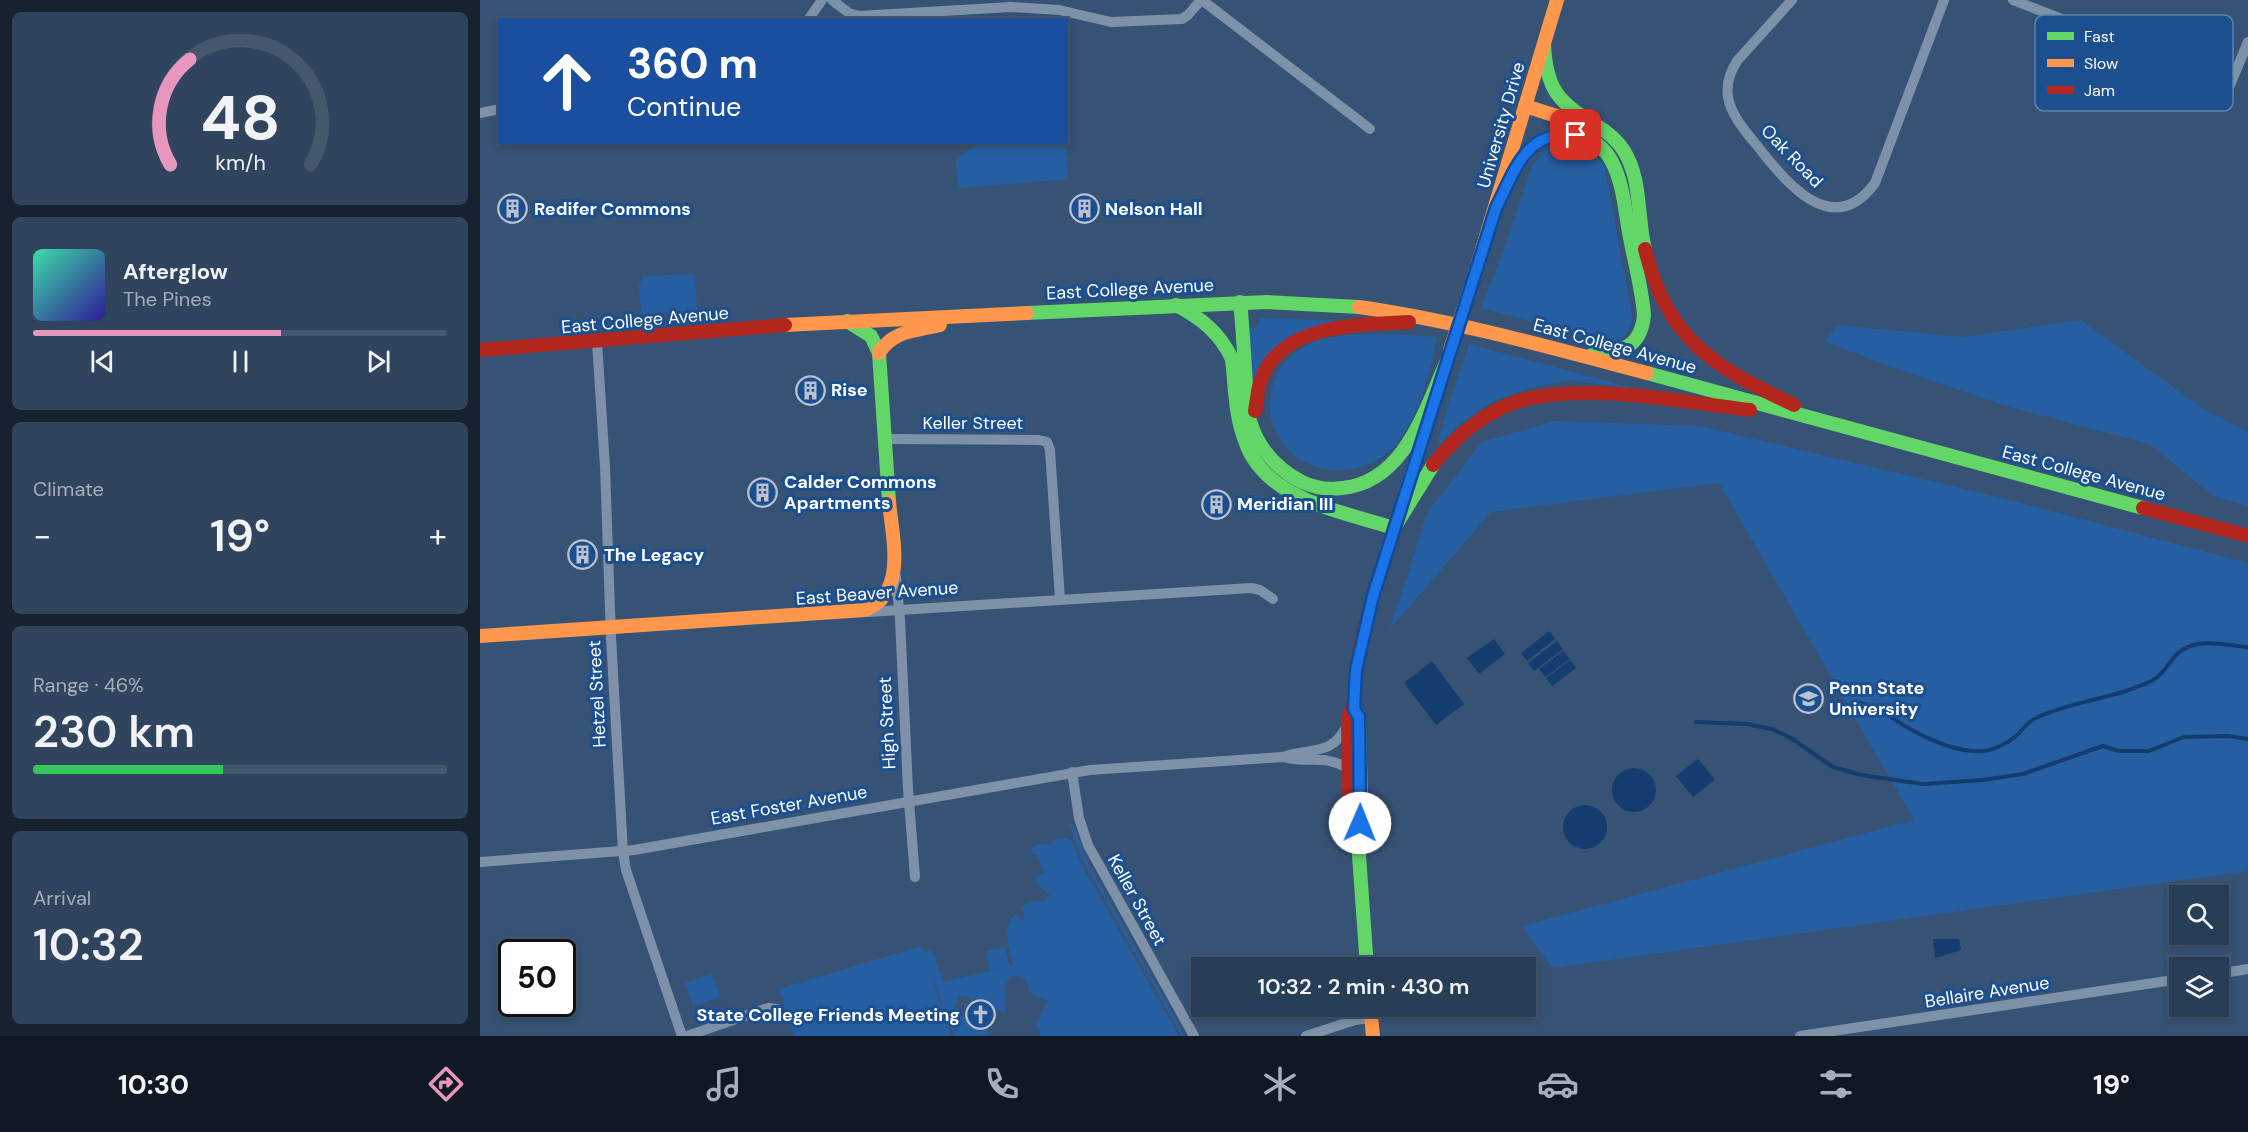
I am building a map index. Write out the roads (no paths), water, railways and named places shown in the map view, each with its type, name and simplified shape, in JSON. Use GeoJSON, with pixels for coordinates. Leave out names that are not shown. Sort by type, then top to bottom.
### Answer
{"type":"FeatureCollection","features":[{"type":"Feature","properties":{"kind":"main road","name":"University Drive"},"geometry":{"type":"LineString","coordinates":[[1359,841],[1349,806],[1347,768],[1348,717],[1354,709],[1356,670],[1362,643],[1394,528],[1496,208],[1557,0]]}},
{"type":"Feature","properties":{"kind":"main road"},"geometry":{"type":"LineString","coordinates":[[1544,44],[1545,75],[1555,94],[1580,116],[1615,140],[1628,157],[1643,245],[1659,298],[1670,318],[1701,351],[1736,377],[1836,424]]}},
{"type":"Feature","properties":{"kind":"main road"},"geometry":{"type":"LineString","coordinates":[[1525,106],[1580,125],[1598,127]]}},
{"type":"Feature","properties":{"kind":"main road"},"geometry":{"type":"LineString","coordinates":[[1496,208],[1516,165],[1531,147],[1547,137],[1563,133],[1587,138],[1602,148],[1614,164],[1643,301],[1644,327],[1640,336],[1626,348],[1613,353],[1577,355]]}},
{"type":"Feature","properties":{"kind":"main road"},"geometry":{"type":"LineString","coordinates":[[1240,302],[1244,326],[1247,407],[1250,420],[1256,436],[1274,464],[1298,481],[1329,489],[1344,489],[1364,483],[1393,464],[1402,452],[1449,356]]}},
{"type":"Feature","properties":{"kind":"main road","name":"East College Avenue"},"geometry":{"type":"LineString","coordinates":[[480,350],[846,321],[956,315],[1240,302],[1342,305],[1443,321],[1577,355],[2248,536]]}},
{"type":"Feature","properties":{"kind":"main road"},"geometry":{"type":"LineString","coordinates":[[1175,305],[1207,324],[1230,352],[1233,360],[1239,429],[1249,454],[1267,476],[1286,491],[1301,498],[1394,528],[1422,480],[1446,449],[1466,430],[1508,405],[1534,396],[1561,392],[1592,393],[1803,415]]}},
{"type":"Feature","properties":{"kind":"main road","name":"East College Avenue"},"geometry":{"type":"LineString","coordinates":[[879,353],[892,336],[938,326],[956,315]]}},
{"type":"Feature","properties":{"kind":"main road"},"geometry":{"type":"LineString","coordinates":[[846,321],[872,336],[879,353]]}},
{"type":"Feature","properties":{"kind":"main road"},"geometry":{"type":"LineString","coordinates":[[1256,436],[1255,404],[1261,379],[1273,359],[1295,340],[1321,331],[1355,326],[1443,321]]}},
{"type":"Feature","properties":{"kind":"main road","name":"High Street"},"geometry":{"type":"LineString","coordinates":[[856,612],[870,609],[885,599],[893,583],[894,568],[879,353]]}},
{"type":"Feature","properties":{"kind":"main road","name":"East Beaver Avenue"},"geometry":{"type":"LineString","coordinates":[[480,636],[856,612]]}},
{"type":"Feature","properties":{"kind":"main road","name":"University Drive"},"geometry":{"type":"LineString","coordinates":[[1354,709],[1359,717],[1361,804],[1359,841],[1366,957]]}},
{"type":"Feature","properties":{"kind":"main road"},"geometry":{"type":"LineString","coordinates":[[1371,1017],[1373,1036]]}},
{"type":"Feature","properties":{"kind":"street"},"geometry":{"type":"LineString","coordinates":[[809,18],[822,0]]}},
{"type":"Feature","properties":{"kind":"street"},"geometry":{"type":"LineString","coordinates":[[832,0],[849,13],[859,16],[1011,7],[1059,10],[1120,23],[1182,19],[1201,0],[1370,129]]}},
{"type":"Feature","properties":{"kind":"street","name":"Oak Road"},"geometry":{"type":"LineString","coordinates":[[1792,0],[1737,61],[1731,71],[1728,97],[1743,129],[1766,158],[1800,193],[1814,202],[1830,207],[1845,207],[1858,202],[1875,183],[1944,0]]}},
{"type":"Feature","properties":{"kind":"street"},"geometry":{"type":"LineString","coordinates":[[2013,0],[2051,15]]}},
{"type":"Feature","properties":{"kind":"street"},"geometry":{"type":"LineString","coordinates":[[2233,78],[2248,42]]}},
{"type":"Feature","properties":{"kind":"street"},"geometry":{"type":"LineString","coordinates":[[480,113],[498,109]]}},
{"type":"Feature","properties":{"kind":"street","name":"Hetzel Street"},"geometry":{"type":"LineString","coordinates":[[597,342],[605,467],[622,852],[682,1036]]}},
{"type":"Feature","properties":{"kind":"street","name":"Keller Street"},"geometry":{"type":"LineString","coordinates":[[885,440],[1040,440],[1047,442],[1060,599]]}},
{"type":"Feature","properties":{"kind":"street","name":"High Street"},"geometry":{"type":"LineString","coordinates":[[894,568],[900,611],[915,877]]}},
{"type":"Feature","properties":{"kind":"street","name":"East Beaver Avenue"},"geometry":{"type":"LineString","coordinates":[[856,612],[1251,588],[1260,590],[1274,599]]}},
{"type":"Feature","properties":{"kind":"street","name":"East Foster Avenue"},"geometry":{"type":"LineString","coordinates":[[480,862],[622,852],[1072,772],[1283,757],[1297,752],[1329,747],[1340,738],[1348,723]]}},
{"type":"Feature","properties":{"kind":"street","name":"East Foster Avenue"},"geometry":{"type":"LineString","coordinates":[[1283,757],[1297,761],[1329,760],[1347,768]]}},
{"type":"Feature","properties":{"kind":"street","name":"Keller Street"},"geometry":{"type":"LineString","coordinates":[[1072,772],[1078,818],[1088,845],[1194,1036]]}},
{"type":"Feature","properties":{"kind":"street"},"geometry":{"type":"LineString","coordinates":[[2229,972],[2248,969]]}},
{"type":"Feature","properties":{"kind":"street","name":"Bellaire Avenue"},"geometry":{"type":"LineString","coordinates":[[1800,1036],[2169,981]]}},
{"type":"Feature","properties":{"kind":"street"},"geometry":{"type":"LineString","coordinates":[[687,1036],[768,1008],[777,1009]]}},
{"type":"Feature","properties":{"kind":"street"},"geometry":{"type":"LineString","coordinates":[[1306,1036],[1361,1017]]}},
{"type":"Feature","properties":{"kind":"waterway"},"geometry":{"type":"LineString","coordinates":[[1853,702],[1876,709],[1936,741],[1955,748],[1983,751],[1996,748],[2009,741],[2030,721],[2050,712],[2124,691],[2153,680],[2176,655],[2189,647],[2210,643],[2248,647]]}},
{"type":"Feature","properties":{"kind":"waterway"},"geometry":{"type":"LineString","coordinates":[[1696,722],[1747,724],[1772,729],[1791,738],[1833,767],[1861,775],[1923,784],[1983,780],[2023,774],[2103,746],[2119,751],[2149,751],[2184,737],[2228,736],[2248,739]]}},
{"type":"Feature","properties":{"kind":"place","name":"Redifer Commons"},"geometry":{"type":"Point","coordinates":[513,209]}},
{"type":"Feature","properties":{"kind":"place","name":"Nelson Hall"},"geometry":{"type":"Point","coordinates":[1084,209]}},
{"type":"Feature","properties":{"kind":"place","name":"Rise"},"geometry":{"type":"Point","coordinates":[810,390]}},
{"type":"Feature","properties":{"kind":"place","name":"Calder Commons Apartments"},"geometry":{"type":"Point","coordinates":[763,492]}},
{"type":"Feature","properties":{"kind":"place","name":"Meridian III"},"geometry":{"type":"Point","coordinates":[1216,504]}},
{"type":"Feature","properties":{"kind":"place","name":"The Legacy"},"geometry":{"type":"Point","coordinates":[583,555]}},
{"type":"Feature","properties":{"kind":"place","name":"Penn State University"},"geometry":{"type":"Point","coordinates":[1808,698]}},
{"type":"Feature","properties":{"kind":"place","name":"State College Friends Meeting"},"geometry":{"type":"Point","coordinates":[981,1015]}}]}
